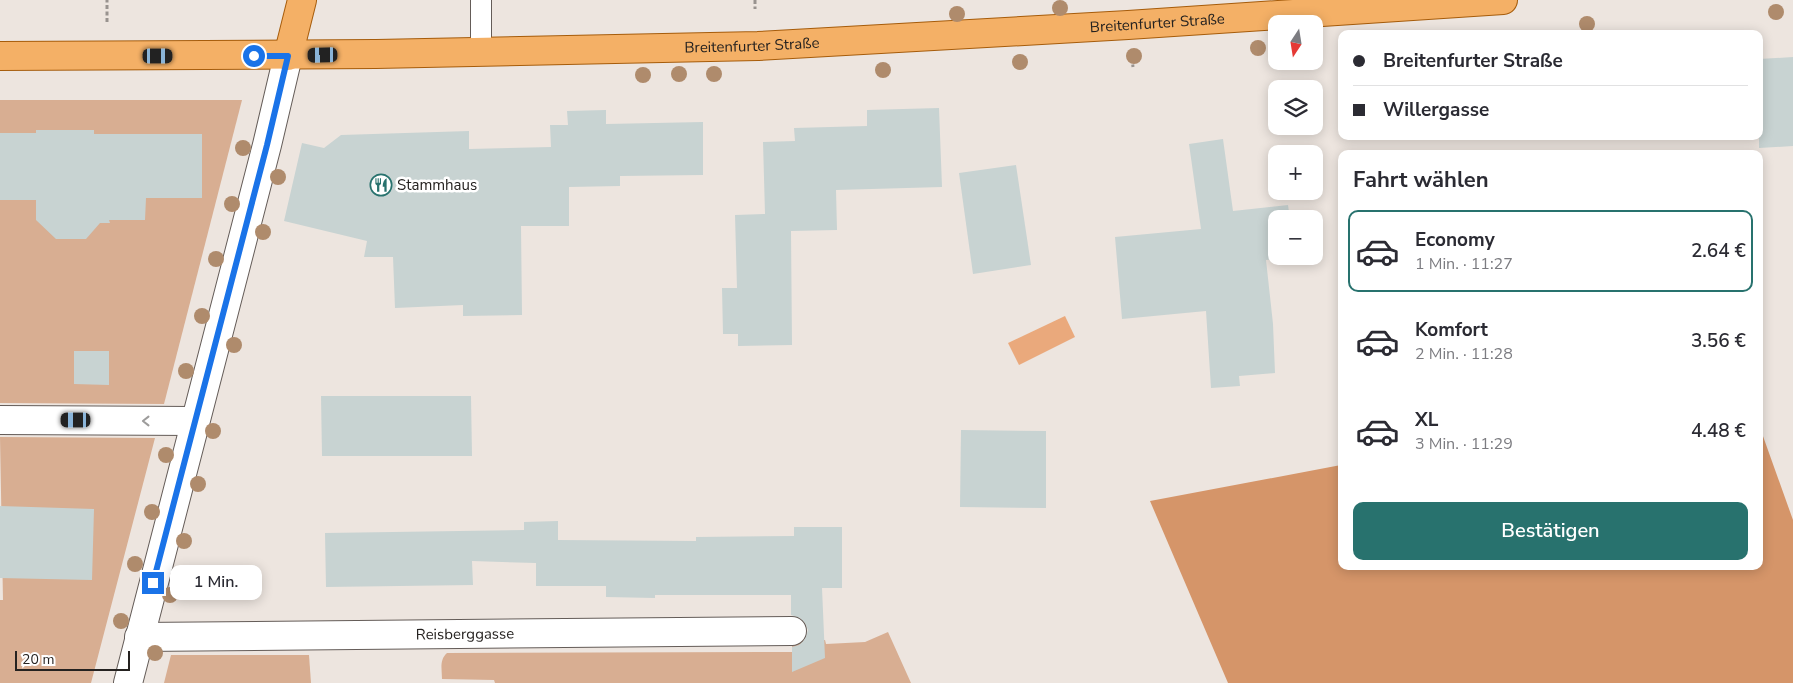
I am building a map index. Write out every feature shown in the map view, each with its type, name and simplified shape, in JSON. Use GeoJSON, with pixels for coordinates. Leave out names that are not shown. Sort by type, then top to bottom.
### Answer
{"type":"FeatureCollection","features":[{"type":"Feature","properties":{"kind":"main road"},"geometry":{"type":"LineString","coordinates":[[288,56],[302,0]]}},
{"type":"Feature","properties":{"kind":"main road","name":"Breitenfurter Straße"},"geometry":{"type":"LineString","coordinates":[[0,56],[288,56],[758,46],[1184,22],[1502,0]]}},
{"type":"Feature","properties":{"kind":"street"},"geometry":{"type":"LineString","coordinates":[[128,683],[267,145],[288,56]]}},
{"type":"Feature","properties":{"kind":"street"},"geometry":{"type":"LineString","coordinates":[[0,420],[195,421]]}},
{"type":"Feature","properties":{"kind":"street","name":"Reisberggasse"},"geometry":{"type":"LineString","coordinates":[[139,637],[792,631]]}},
{"type":"Feature","properties":{"kind":"lane"},"geometry":{"type":"LineString","coordinates":[[480,0],[482,53]]}},
{"type":"Feature","properties":{"kind":"path"},"geometry":{"type":"LineString","coordinates":[[107,0],[107,22]]}},
{"type":"Feature","properties":{"kind":"path"},"geometry":{"type":"LineString","coordinates":[[755,0],[756,9]]}},
{"type":"Feature","properties":{"kind":"shaded area"},"geometry":{"type":"Polygon","coordinates":[[[0,100],[242,100],[164,404],[0,403],[0,100]]]}},
{"type":"Feature","properties":{"kind":"shaded area"},"geometry":{"type":"Polygon","coordinates":[[[1065,316],[1075,337],[1019,365],[1008,343],[1065,316]]]}},
{"type":"Feature","properties":{"kind":"shaded area"},"geometry":{"type":"Polygon","coordinates":[[[1763,436],[1793,520],[1793,683],[1228,683],[1150,501],[1338,466],[1338,570],[1763,570],[1763,436]]]}},
{"type":"Feature","properties":{"kind":"shaded area"},"geometry":{"type":"Polygon","coordinates":[[[0,437],[155,438],[91,683],[0,683],[0,600],[3,600],[0,437]]]}},
{"type":"Feature","properties":{"kind":"shaded area"},"geometry":{"type":"Polygon","coordinates":[[[888,632],[911,683],[495,683],[494,680],[442,679],[441,669],[444,656],[447,653],[792,652],[792,641],[825,640],[826,644],[865,642],[888,632]]]}},
{"type":"Feature","properties":{"kind":"shaded area"},"geometry":{"type":"Polygon","coordinates":[[[171,655],[309,655],[311,683],[164,683],[171,655]]]}},
{"type":"Feature","properties":{"kind":"building"},"geometry":{"type":"Polygon","coordinates":[[[1793,57],[1793,146],[1759,148],[1759,140],[1763,140],[1763,59],[1793,57]]]}},
{"type":"Feature","properties":{"kind":"building"},"geometry":{"type":"Polygon","coordinates":[[[939,108],[942,187],[836,190],[837,230],[791,231],[792,345],[738,346],[738,334],[723,334],[722,288],[737,288],[735,215],[765,214],[763,142],[795,141],[794,128],[867,126],[867,110],[939,108]]]}},
{"type":"Feature","properties":{"kind":"building"},"geometry":{"type":"Polygon","coordinates":[[[606,110],[606,124],[703,122],[703,175],[620,176],[620,186],[569,187],[569,226],[521,226],[522,315],[463,316],[463,305],[395,308],[393,257],[364,257],[367,241],[284,221],[302,143],[324,148],[341,135],[469,131],[469,149],[551,147],[550,125],[568,125],[567,111],[606,110]]]}},
{"type":"Feature","properties":{"kind":"building"},"geometry":{"type":"Polygon","coordinates":[[[36,130],[94,130],[94,134],[202,134],[202,198],[146,198],[145,220],[109,220],[110,223],[100,223],[86,239],[56,239],[36,220],[36,200],[0,200],[0,133],[36,133],[36,130]]]}},
{"type":"Feature","properties":{"kind":"building"},"geometry":{"type":"Polygon","coordinates":[[[1223,139],[1233,211],[1288,205],[1289,210],[1268,210],[1268,260],[1266,260],[1273,324],[1275,373],[1239,376],[1240,386],[1211,388],[1206,311],[1122,319],[1115,237],[1201,229],[1189,144],[1223,139]]]}},
{"type":"Feature","properties":{"kind":"building"},"geometry":{"type":"Polygon","coordinates":[[[1016,165],[1031,265],[973,274],[959,173],[1016,165]]]}},
{"type":"Feature","properties":{"kind":"building"},"geometry":{"type":"Polygon","coordinates":[[[74,351],[109,351],[109,385],[74,384],[74,351]]]}},
{"type":"Feature","properties":{"kind":"building"},"geometry":{"type":"Polygon","coordinates":[[[321,396],[471,396],[472,456],[322,456],[321,396]]]}},
{"type":"Feature","properties":{"kind":"building"},"geometry":{"type":"Polygon","coordinates":[[[961,430],[1046,431],[1046,508],[960,507],[961,430]]]}},
{"type":"Feature","properties":{"kind":"building"},"geometry":{"type":"Polygon","coordinates":[[[0,506],[94,509],[92,580],[0,578],[0,506]]]}},
{"type":"Feature","properties":{"kind":"building"},"geometry":{"type":"Polygon","coordinates":[[[558,521],[558,540],[696,541],[696,537],[794,536],[794,527],[842,527],[842,588],[822,588],[825,658],[792,672],[792,647],[799,645],[805,639],[808,630],[800,618],[791,615],[791,595],[655,595],[655,598],[606,597],[606,586],[536,586],[536,563],[472,561],[473,585],[326,587],[325,533],[524,530],[524,522],[558,521]]]}},
{"type":"Feature","properties":{"kind":"place","name":"Stammhaus"},"geometry":{"type":"Point","coordinates":[381,185]}},
{"type":"Feature","properties":{"kind":"route"},"geometry":{"type":"LineString","coordinates":[[153,583],[278,103],[288,56],[254,56]]}}]}
